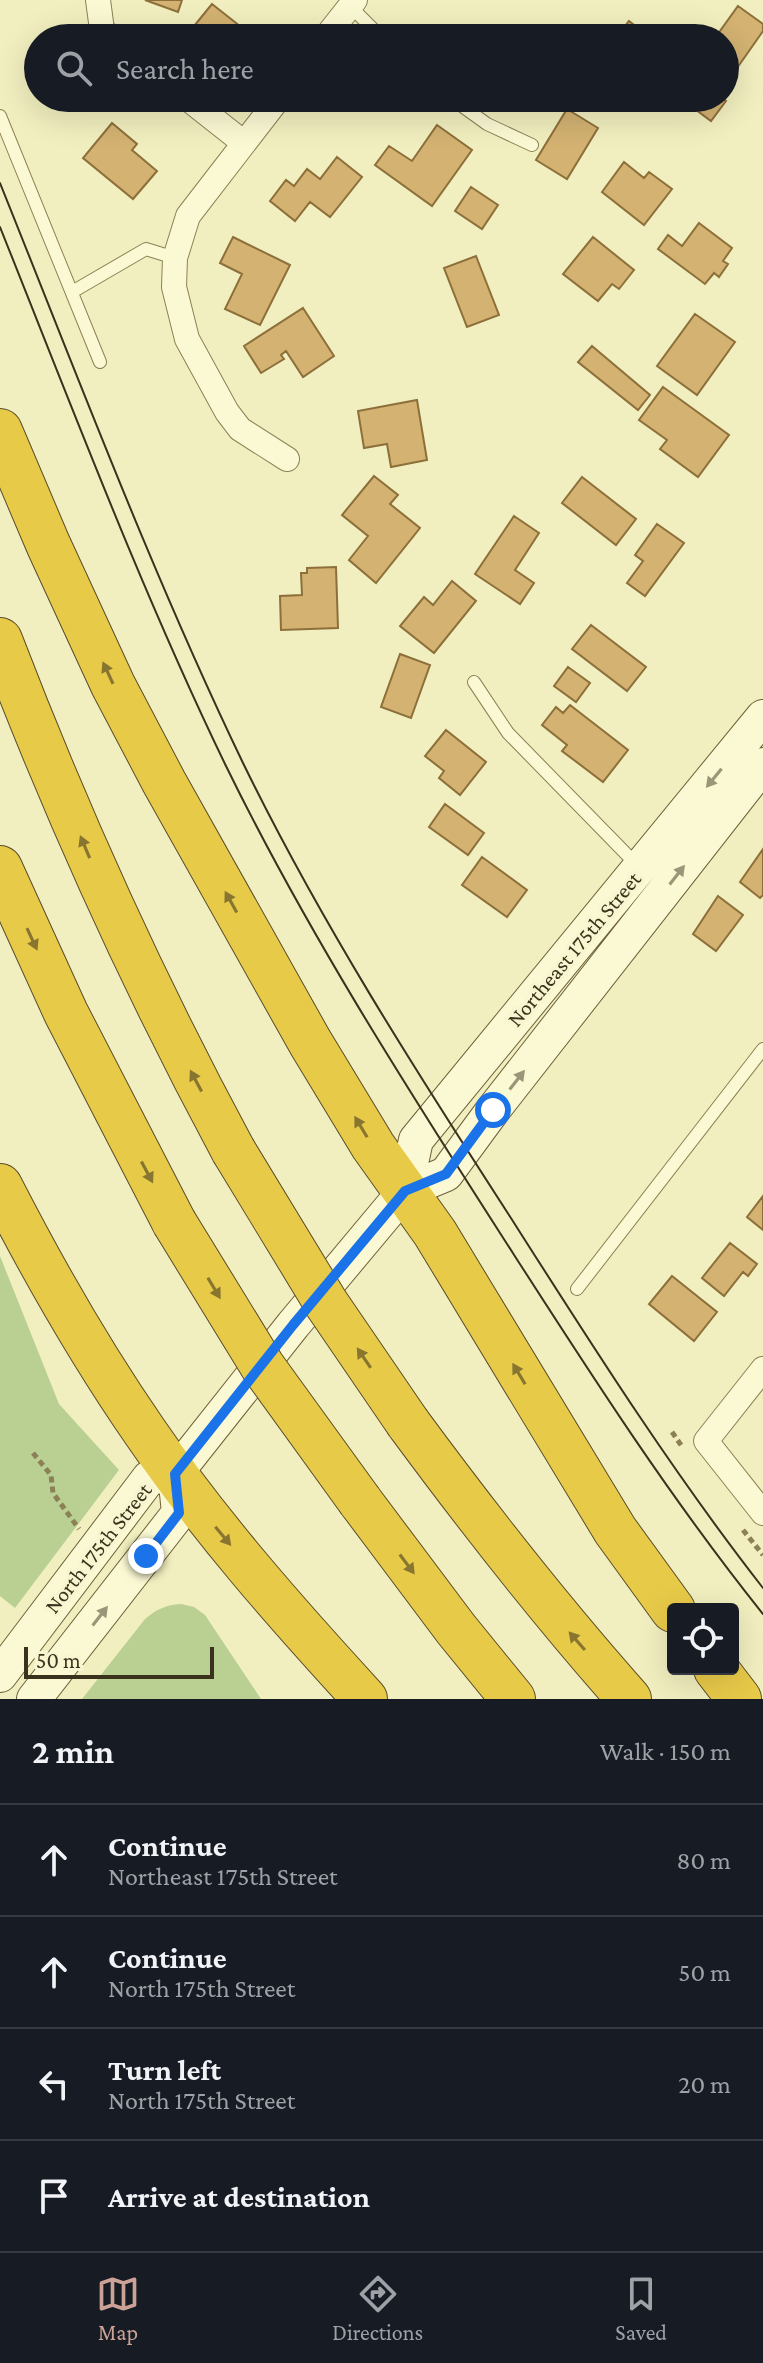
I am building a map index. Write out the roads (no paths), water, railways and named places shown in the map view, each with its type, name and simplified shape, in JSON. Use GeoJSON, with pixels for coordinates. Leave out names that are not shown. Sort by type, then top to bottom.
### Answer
{"type":"FeatureCollection","features":[{"type":"Feature","properties":{"kind":"highway"},"geometry":{"type":"LineString","coordinates":[[0,431],[113,685],[310,1042],[373,1146],[435,1233],[607,1517],[668,1603]]}},
{"type":"Feature","properties":{"kind":"highway"},"geometry":{"type":"LineString","coordinates":[[0,640],[95,871],[164,1018],[233,1150],[326,1303],[408,1423],[481,1522],[570,1633],[629,1699]]}},
{"type":"Feature","properties":{"kind":"highway"},"geometry":{"type":"LineString","coordinates":[[0,868],[66,1013],[174,1222],[263,1367],[456,1629],[513,1699]]}},
{"type":"Feature","properties":{"kind":"highway"},"geometry":{"type":"LineString","coordinates":[[0,1186],[60,1296],[175,1474],[291,1618],[365,1699]]}},
{"type":"Feature","properties":{"kind":"highway"},"geometry":{"type":"LineString","coordinates":[[721,1675],[739,1699]]}},
{"type":"Feature","properties":{"kind":"main road","name":"Northeast 175th Street"},"geometry":{"type":"LineString","coordinates":[[405,1191],[416,1140],[763,717]]}},
{"type":"Feature","properties":{"kind":"main road","name":"Northeast 175th Street"},"geometry":{"type":"LineString","coordinates":[[293,1325],[405,1191],[446,1174],[763,765]]}},
{"type":"Feature","properties":{"kind":"main road","name":"North 175th Street"},"geometry":{"type":"LineString","coordinates":[[0,1675],[149,1478],[175,1474],[293,1325]]}},
{"type":"Feature","properties":{"kind":"main road","name":"North 175th Street"},"geometry":{"type":"LineString","coordinates":[[34,1699],[179,1513],[175,1474]]}},
{"type":"Feature","properties":{"kind":"street"},"geometry":{"type":"LineString","coordinates":[[98,0],[104,24]]}},
{"type":"Feature","properties":{"kind":"street"},"geometry":{"type":"LineString","coordinates":[[336,24],[352,3]]}},
{"type":"Feature","properties":{"kind":"street"},"geometry":{"type":"LineString","coordinates":[[205,112],[244,143]]}},
{"type":"Feature","properties":{"kind":"street"},"geometry":{"type":"LineString","coordinates":[[268,112],[188,216],[175,258],[174,287],[187,339],[220,400],[240,429],[287,459]]}},
{"type":"Feature","properties":{"kind":"street"},"geometry":{"type":"LineString","coordinates":[[763,1369],[706,1441],[763,1513]]}},
{"type":"Feature","properties":{"kind":"lane"},"geometry":{"type":"LineString","coordinates":[[352,3],[370,24]]}},
{"type":"Feature","properties":{"kind":"lane"},"geometry":{"type":"LineString","coordinates":[[470,112],[487,124],[532,145]]}},
{"type":"Feature","properties":{"kind":"lane"},"geometry":{"type":"LineString","coordinates":[[0,116],[100,362]]}},
{"type":"Feature","properties":{"kind":"lane"},"geometry":{"type":"LineString","coordinates":[[72,292],[146,249],[175,258]]}},
{"type":"Feature","properties":{"kind":"lane"},"geometry":{"type":"LineString","coordinates":[[474,682],[508,733],[641,869]]}},
{"type":"Feature","properties":{"kind":"lane"},"geometry":{"type":"LineString","coordinates":[[577,1289],[763,1049]]}},
{"type":"Feature","properties":{"kind":"tram line"},"geometry":{"type":"LineString","coordinates":[[0,183],[178,620],[243,763],[304,880],[403,1049],[600,1357],[695,1497],[763,1588]]}},
{"type":"Feature","properties":{"kind":"tram line"},"geometry":{"type":"LineString","coordinates":[[0,227],[165,632],[225,764],[288,885],[391,1061],[562,1330],[659,1474],[763,1614]]}}]}
